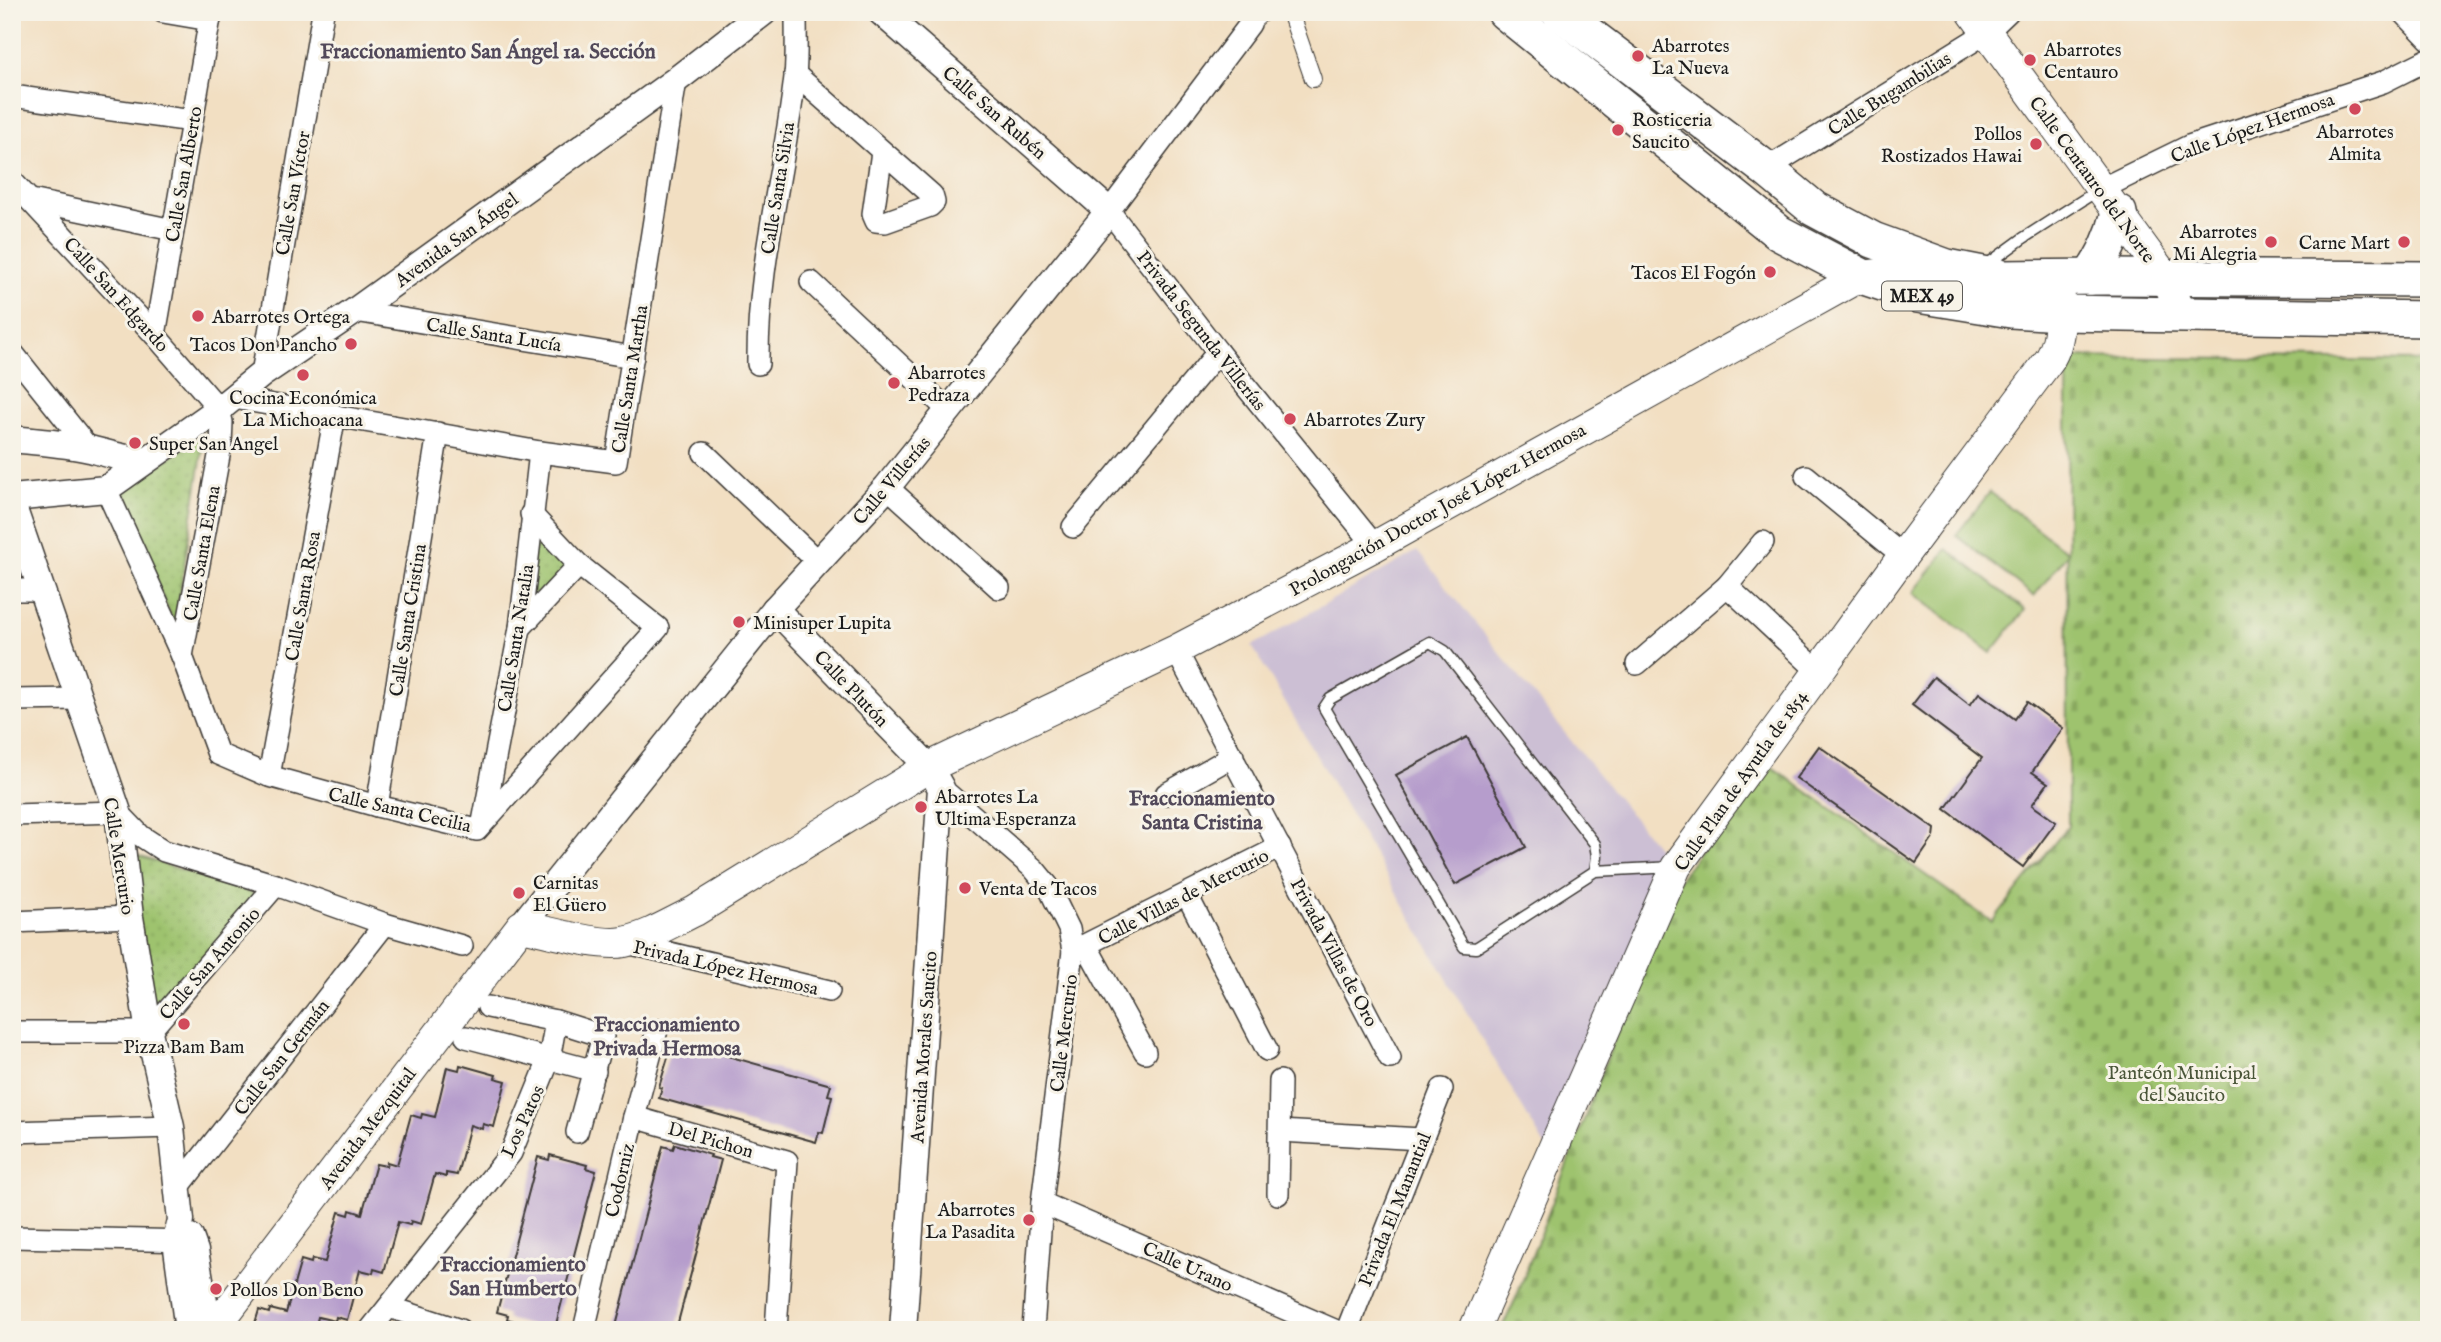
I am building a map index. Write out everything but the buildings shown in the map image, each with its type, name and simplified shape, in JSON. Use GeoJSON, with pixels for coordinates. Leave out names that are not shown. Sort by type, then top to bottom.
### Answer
{"type":"FeatureCollection","features":[{"type":"Feature","properties":{"kind":"main road","name":"MEX 49"},"geometry":{"type":"LineString","coordinates":[[1506,12],[1779,233],[1861,276],[1918,295],[2011,310],[2060,313],[2429,318]]}},
{"type":"Feature","properties":{"kind":"main road","name":"MEX 49"},"geometry":{"type":"LineString","coordinates":[[1559,12],[1766,169],[1813,208],[1873,240],[1961,270],[2003,278],[2429,279]]}},
{"type":"Feature","properties":{"kind":"main road","name":"Calle Centauro del Norte"},"geometry":{"type":"LineString","coordinates":[[1979,23],[2165,277],[2182,316]]}},
{"type":"Feature","properties":{"kind":"main road"},"geometry":{"type":"LineString","coordinates":[[2076,278],[2105,256],[2114,236],[2110,201]]}},
{"type":"Feature","properties":{"kind":"main road","name":"Prolongación Doctor José López Hermosa"},"geometry":{"type":"LineString","coordinates":[[623,942],[695,911],[935,778],[1375,545],[1861,276],[1961,270]]}},
{"type":"Feature","properties":{"kind":"main road","name":"Calle Plan de Ayutla de 1854"},"geometry":{"type":"LineString","coordinates":[[1474,1330],[1676,867],[1902,556],[2050,359],[2058,345],[2060,313],[2076,278]]}},
{"type":"Feature","properties":{"kind":"main road"},"geometry":{"type":"LineString","coordinates":[[521,926],[602,942],[623,942]]}},
{"type":"Feature","properties":{"kind":"main road","name":"Avenida Mezquital"},"geometry":{"type":"LineString","coordinates":[[211,1330],[521,926]]}},
{"type":"Feature","properties":{"kind":"street"},"geometry":{"type":"LineString","coordinates":[[163,12],[211,16]]}},
{"type":"Feature","properties":{"kind":"street","name":"Calle San Víctor"},"geometry":{"type":"LineString","coordinates":[[261,374],[323,12]]}},
{"type":"Feature","properties":{"kind":"street","name":"Avenida San Ángel"},"geometry":{"type":"LineString","coordinates":[[106,489],[226,404],[261,374],[355,311],[676,80],[764,12]]}},
{"type":"Feature","properties":{"kind":"street","name":"Calle Santa Silvia"},"geometry":{"type":"LineString","coordinates":[[758,364],[758,326],[768,237],[795,75],[796,12]]}},
{"type":"Feature","properties":{"kind":"street"},"geometry":{"type":"LineString","coordinates":[[1290,12],[1313,79]]}},
{"type":"Feature","properties":{"kind":"street","name":"Calle Bugambilias"},"geometry":{"type":"LineString","coordinates":[[1766,169],[1979,23],[2008,12]]}},
{"type":"Feature","properties":{"kind":"street"},"geometry":{"type":"LineString","coordinates":[[2403,12],[2429,39]]}},
{"type":"Feature","properties":{"kind":"street","name":"Calle San Alberto"},"geometry":{"type":"LineString","coordinates":[[155,335],[211,16]]}},
{"type":"Feature","properties":{"kind":"street","name":"Calle San Rubén"},"geometry":{"type":"LineString","coordinates":[[893,17],[1109,211]]}},
{"type":"Feature","properties":{"kind":"street","name":"Calle Villerías"},"geometry":{"type":"LineString","coordinates":[[521,926],[775,609],[887,486],[949,411],[1109,211],[1256,18]]}},
{"type":"Feature","properties":{"kind":"street","name":"Calle López Hermosa"},"geometry":{"type":"LineString","coordinates":[[2110,201],[2189,146],[2383,82],[2429,59]]}},
{"type":"Feature","properties":{"kind":"street"},"geometry":{"type":"LineString","coordinates":[[795,75],[882,152]]}},
{"type":"Feature","properties":{"kind":"street","name":"Calle Santa Martha"},"geometry":{"type":"LineString","coordinates":[[226,404],[335,415],[540,452],[616,462],[676,80]]}},
{"type":"Feature","properties":{"kind":"street"},"geometry":{"type":"LineString","coordinates":[[12,96],[192,121]]}},
{"type":"Feature","properties":{"kind":"street","name":"Calle San Edgardo"},"geometry":{"type":"LineString","coordinates":[[12,181],[155,335],[226,404]]}},
{"type":"Feature","properties":{"kind":"street"},"geometry":{"type":"LineString","coordinates":[[31,200],[173,230]]}},
{"type":"Feature","properties":{"kind":"street","name":"Privada Segunda Villerías"},"geometry":{"type":"LineString","coordinates":[[1109,211],[1218,352],[1375,545]]}},
{"type":"Feature","properties":{"kind":"street"},"geometry":{"type":"LineString","coordinates":[[811,282],[949,411]]}},
{"type":"Feature","properties":{"kind":"street","name":"Calle Santa Lucía"},"geometry":{"type":"LineString","coordinates":[[355,311],[633,356]]}},
{"type":"Feature","properties":{"kind":"street"},"geometry":{"type":"LineString","coordinates":[[12,352],[90,450]]}},
{"type":"Feature","properties":{"kind":"street"},"geometry":{"type":"LineString","coordinates":[[1073,527],[1218,352]]}},
{"type":"Feature","properties":{"kind":"street","name":"Calle Santa Elena"},"geometry":{"type":"LineString","coordinates":[[182,656],[221,445],[226,404]]}},
{"type":"Feature","properties":{"kind":"street","name":"Calle Santa Rosa"},"geometry":{"type":"LineString","coordinates":[[269,776],[335,415]]}},
{"type":"Feature","properties":{"kind":"street","name":"Calle Santa Cristina"},"geometry":{"type":"LineString","coordinates":[[377,806],[438,433]]}},
{"type":"Feature","properties":{"kind":"street"},"geometry":{"type":"LineString","coordinates":[[12,439],[55,443],[116,458],[145,461]]}},
{"type":"Feature","properties":{"kind":"street","name":"Calle Santa Natalia"},"geometry":{"type":"LineString","coordinates":[[483,824],[520,628],[540,452]]}},
{"type":"Feature","properties":{"kind":"street"},"geometry":{"type":"LineString","coordinates":[[704,453],[819,563]]}},
{"type":"Feature","properties":{"kind":"street"},"geometry":{"type":"LineString","coordinates":[[1806,476],[1902,556]]}},
{"type":"Feature","properties":{"kind":"street"},"geometry":{"type":"LineString","coordinates":[[887,486],[999,588]]}},
{"type":"Feature","properties":{"kind":"street"},"geometry":{"type":"LineString","coordinates":[[12,498],[106,489]]}},
{"type":"Feature","properties":{"kind":"street","name":"Calle Santa Cecilia"},"geometry":{"type":"LineString","coordinates":[[106,489],[182,656],[218,754],[269,776],[477,830],[658,628],[579,565],[531,514]]}},
{"type":"Feature","properties":{"kind":"street","name":"Calle Mercurio"},"geometry":{"type":"LineString","coordinates":[[12,504],[118,812],[130,917],[149,1032],[171,1127],[183,1234],[188,1330]]}},
{"type":"Feature","properties":{"kind":"street"},"geometry":{"type":"LineString","coordinates":[[1637,664],[1727,586],[1763,542]]}},
{"type":"Feature","properties":{"kind":"street"},"geometry":{"type":"LineString","coordinates":[[520,628],[579,565]]}},
{"type":"Feature","properties":{"kind":"street"},"geometry":{"type":"LineString","coordinates":[[1727,586],[1818,671]]}},
{"type":"Feature","properties":{"kind":"street"},"geometry":{"type":"LineString","coordinates":[[12,590],[43,590]]}},
{"type":"Feature","properties":{"kind":"street","name":"Calle Plutón"},"geometry":{"type":"LineString","coordinates":[[775,609],[935,778]]}},
{"type":"Feature","properties":{"kind":"street","name":"Privada Villas de Oro"},"geometry":{"type":"LineString","coordinates":[[1176,650],[1390,1058]]}},
{"type":"Feature","properties":{"kind":"street"},"geometry":{"type":"LineString","coordinates":[[12,700],[80,699]]}},
{"type":"Feature","properties":{"kind":"street"},"geometry":{"type":"LineString","coordinates":[[1166,794],[1233,756]]}},
{"type":"Feature","properties":{"kind":"street","name":"Calle Mercurio"},"geometry":{"type":"LineString","coordinates":[[935,778],[1034,869],[1048,886],[1080,948],[1042,1202],[1033,1330]]}},
{"type":"Feature","properties":{"kind":"street","name":"Avenida Morales Saucito"},"geometry":{"type":"LineString","coordinates":[[903,1330],[935,778]]}},
{"type":"Feature","properties":{"kind":"street"},"geometry":{"type":"LineString","coordinates":[[12,815],[118,812],[142,836],[164,851],[276,885],[385,924],[462,946]]}},
{"type":"Feature","properties":{"kind":"street","name":"Calle Villas de Mercurio"},"geometry":{"type":"LineString","coordinates":[[1080,948],[1280,847]]}},
{"type":"Feature","properties":{"kind":"street","name":"Calle San Antonio"},"geometry":{"type":"LineString","coordinates":[[12,1032],[149,1032],[276,885]]}},
{"type":"Feature","properties":{"kind":"street"},"geometry":{"type":"LineString","coordinates":[[1187,895],[1267,1050]]}},
{"type":"Feature","properties":{"kind":"street"},"geometry":{"type":"LineString","coordinates":[[12,922],[130,917]]}},
{"type":"Feature","properties":{"kind":"street","name":"Calle San Germán"},"geometry":{"type":"LineString","coordinates":[[177,1189],[385,924]]}},
{"type":"Feature","properties":{"kind":"street","name":"Privada López Hermosa"},"geometry":{"type":"LineString","coordinates":[[623,942],[829,991]]}},
{"type":"Feature","properties":{"kind":"street"},"geometry":{"type":"LineString","coordinates":[[1080,948],[1145,1052]]}},
{"type":"Feature","properties":{"kind":"street"},"geometry":{"type":"LineString","coordinates":[[488,1007],[556,1021],[603,1037],[577,1132]]}},
{"type":"Feature","properties":{"kind":"street","name":"Los Patos"},"geometry":{"type":"LineString","coordinates":[[370,1330],[511,1153],[549,1060],[556,1021]]}},
{"type":"Feature","properties":{"kind":"street","name":"Codorniz"},"geometry":{"type":"LineString","coordinates":[[584,1330],[657,1030]]}},
{"type":"Feature","properties":{"kind":"street"},"geometry":{"type":"LineString","coordinates":[[466,1037],[595,1071]]}},
{"type":"Feature","properties":{"kind":"street"},"geometry":{"type":"LineString","coordinates":[[1279,1194],[1280,1081]]}},
{"type":"Feature","properties":{"kind":"street","name":"Privada El Manantial"},"geometry":{"type":"LineString","coordinates":[[1346,1330],[1442,1089]]}},
{"type":"Feature","properties":{"kind":"street","name":"Del Pichon"},"geometry":{"type":"LineString","coordinates":[[634,1117],[787,1161],[776,1330]]}},
{"type":"Feature","properties":{"kind":"street"},"geometry":{"type":"LineString","coordinates":[[12,1132],[171,1127]]}},
{"type":"Feature","properties":{"kind":"street"},"geometry":{"type":"LineString","coordinates":[[1280,1130],[1421,1139]]}},
{"type":"Feature","properties":{"kind":"street","name":"Calle Urano"},"geometry":{"type":"LineString","coordinates":[[1042,1202],[1334,1330]]}},
{"type":"Feature","properties":{"kind":"street"},"geometry":{"type":"LineString","coordinates":[[12,1237],[183,1234]]}},
{"type":"Feature","properties":{"kind":"street","name":"Calle Mercurio"},"geometry":{"type":"LineString","coordinates":[[183,1234],[211,1330]]}},
{"type":"Feature","properties":{"kind":"street"},"geometry":{"type":"LineString","coordinates":[[389,1307],[460,1330]]}},
{"type":"Feature","properties":{"kind":"lane","name":"Calle López Hermosa"},"geometry":{"type":"LineString","coordinates":[[1961,270],[2022,239],[2110,201]]}},
{"type":"Feature","properties":{"kind":"lane"},"geometry":{"type":"LineString","coordinates":[[1595,871],[1595,844],[1445,651],[1430,642],[1330,699],[1324,708],[1464,947],[1476,948],[1595,871],[1676,867]]}},
{"type":"Feature","properties":{"kind":"shaded area"},"geometry":{"type":"Polygon","coordinates":[[[1417,551],[1672,865],[1549,1153],[1252,646],[1417,551]]]}},
{"type":"Feature","properties":{"kind":"green space","name":"Panteón Municipal del Saucito"},"geometry":{"type":"Polygon","coordinates":[[[2067,357],[2429,361],[2429,1330],[1501,1330],[1516,1298],[1671,891],[1765,762],[1992,922],[2068,826],[2067,357]]]}},
{"type":"Feature","properties":{"kind":"green space"},"geometry":{"type":"Polygon","coordinates":[[[205,434],[175,624],[115,494],[205,434]]]}},
{"type":"Feature","properties":{"kind":"green space"},"geometry":{"type":"Polygon","coordinates":[[[1990,492],[2068,553],[2034,596],[1956,535],[1990,492]]]}},
{"type":"Feature","properties":{"kind":"green space"},"geometry":{"type":"Polygon","coordinates":[[[534,522],[574,565],[527,616],[534,522]]]}},
{"type":"Feature","properties":{"kind":"green space"},"geometry":{"type":"Polygon","coordinates":[[[1947,549],[2025,610],[1991,653],[1913,593],[1947,549]]]}},
{"type":"Feature","properties":{"kind":"green space"},"geometry":{"type":"Polygon","coordinates":[[[126,852],[262,896],[152,1022],[126,852]]]}},
{"type":"Feature","properties":{"kind":"place","name":"Abarrotes La Nueva"},"geometry":{"type":"Point","coordinates":[1638,56]}},
{"type":"Feature","properties":{"kind":"place","name":"Abarrotes Centauro"},"geometry":{"type":"Point","coordinates":[2030,60]}},
{"type":"Feature","properties":{"kind":"place","name":"Abarrotes Almita"},"geometry":{"type":"Point","coordinates":[2355,109]}},
{"type":"Feature","properties":{"kind":"place","name":"Rosticeria Saucito"},"geometry":{"type":"Point","coordinates":[1618,130]}},
{"type":"Feature","properties":{"kind":"place","name":"Pollos Rostizados Hawai"},"geometry":{"type":"Point","coordinates":[2036,144]}},
{"type":"Feature","properties":{"kind":"place","name":"Abarrotes Mi Alegria"},"geometry":{"type":"Point","coordinates":[2271,242]}},
{"type":"Feature","properties":{"kind":"place","name":"Carne Mart"},"geometry":{"type":"Point","coordinates":[2404,242]}},
{"type":"Feature","properties":{"kind":"place","name":"Tacos El Fogón"},"geometry":{"type":"Point","coordinates":[1770,272]}},
{"type":"Feature","properties":{"kind":"place","name":"Abarrotes Ortega"},"geometry":{"type":"Point","coordinates":[198,316]}},
{"type":"Feature","properties":{"kind":"place","name":"Tacos Don Pancho"},"geometry":{"type":"Point","coordinates":[351,344]}},
{"type":"Feature","properties":{"kind":"place","name":"Cocina Económica La Michoacana"},"geometry":{"type":"Point","coordinates":[303,375]}},
{"type":"Feature","properties":{"kind":"place","name":"Abarrotes Pedraza"},"geometry":{"type":"Point","coordinates":[894,383]}},
{"type":"Feature","properties":{"kind":"place","name":"Abarrotes Zury"},"geometry":{"type":"Point","coordinates":[1290,419]}},
{"type":"Feature","properties":{"kind":"place","name":"Super San Angel"},"geometry":{"type":"Point","coordinates":[135,443]}},
{"type":"Feature","properties":{"kind":"place","name":"Minisuper Lupita"},"geometry":{"type":"Point","coordinates":[739,622]}},
{"type":"Feature","properties":{"kind":"place","name":"Abarrotes La Ultima Esperanza"},"geometry":{"type":"Point","coordinates":[921,807]}},
{"type":"Feature","properties":{"kind":"place","name":"Venta de Tacos"},"geometry":{"type":"Point","coordinates":[965,888]}},
{"type":"Feature","properties":{"kind":"place","name":"Carnitas El Güero"},"geometry":{"type":"Point","coordinates":[519,893]}},
{"type":"Feature","properties":{"kind":"place","name":"Pizza Bam Bam"},"geometry":{"type":"Point","coordinates":[184,1024]}},
{"type":"Feature","properties":{"kind":"place","name":"Abarrotes La Pasadita"},"geometry":{"type":"Point","coordinates":[1029,1220]}},
{"type":"Feature","properties":{"kind":"place","name":"Pollos Don Beno"},"geometry":{"type":"Point","coordinates":[216,1289]}},
{"type":"Feature","properties":{"kind":"district","name":"Fraccionamiento San Ángel 1a. Sección"},"geometry":{"type":"Point","coordinates":[488,51]}},
{"type":"Feature","properties":{"kind":"district","name":"Fraccionamiento Santa Cristina"},"geometry":{"type":"Point","coordinates":[1202,810]}},
{"type":"Feature","properties":{"kind":"district","name":"Fraccionamiento Privada Hermosa"},"geometry":{"type":"Point","coordinates":[667,1036]}},
{"type":"Feature","properties":{"kind":"district","name":"Fraccionamiento San Humberto"},"geometry":{"type":"Point","coordinates":[513,1276]}}]}
